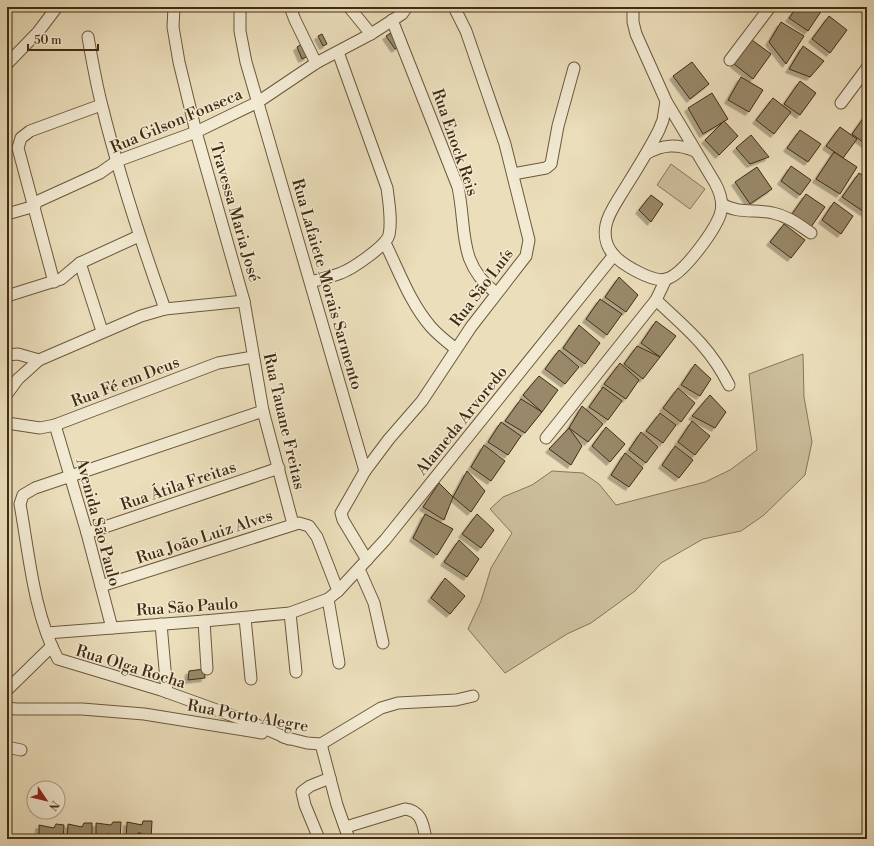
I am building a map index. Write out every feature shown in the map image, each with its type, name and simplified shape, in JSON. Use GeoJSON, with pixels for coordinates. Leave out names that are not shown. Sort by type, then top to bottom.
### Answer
{"type":"FeatureCollection","features":[{"type":"Feature","properties":{"kind":"street"},"geometry":{"type":"LineString","coordinates":[[7,64],[38,32],[57,7]]}},
{"type":"Feature","properties":{"kind":"street","name":"Travessa Maria José"},"geometry":{"type":"LineString","coordinates":[[174,7],[173,27],[179,62],[196,132],[244,301]]}},
{"type":"Feature","properties":{"kind":"street","name":"Rua Lafaiete Morais Sarmento"},"geometry":{"type":"LineString","coordinates":[[240,7],[240,31],[258,102],[365,471]]}},
{"type":"Feature","properties":{"kind":"street"},"geometry":{"type":"LineString","coordinates":[[290,7],[316,63]]}},
{"type":"Feature","properties":{"kind":"street"},"geometry":{"type":"LineString","coordinates":[[349,7],[371,34]]}},
{"type":"Feature","properties":{"kind":"street","name":"Rua Gilson Fonseca"},"geometry":{"type":"LineString","coordinates":[[7,214],[34,205],[100,173],[117,161],[196,132],[258,102],[316,63],[371,34],[402,14],[407,7]]}},
{"type":"Feature","properties":{"kind":"street","name":"Rua São Luís"},"geometry":{"type":"LineString","coordinates":[[365,471],[389,439],[418,406],[496,293],[520,264],[528,248],[528,240],[505,144],[466,31],[454,7]]}},
{"type":"Feature","properties":{"kind":"street"},"geometry":{"type":"LineString","coordinates":[[546,438],[656,300],[666,279],[680,270],[688,262],[720,215],[722,204],[720,194],[666,101],[636,34],[633,22],[633,7]]}},
{"type":"Feature","properties":{"kind":"street"},"geometry":{"type":"LineString","coordinates":[[730,60],[770,7]]}},
{"type":"Feature","properties":{"kind":"street","name":"Rua Enock Reis"},"geometry":{"type":"LineString","coordinates":[[392,20],[458,187],[465,250],[479,278],[496,293]]}},
{"type":"Feature","properties":{"kind":"street"},"geometry":{"type":"LineString","coordinates":[[88,37],[101,105],[139,236],[165,309]]}},
{"type":"Feature","properties":{"kind":"street"},"geometry":{"type":"LineString","coordinates":[[311,282],[342,273],[385,243],[389,230],[390,207],[387,188],[338,52]]}},
{"type":"Feature","properties":{"kind":"street"},"geometry":{"type":"LineString","coordinates":[[513,174],[546,168],[551,164],[558,126],[574,68]]}},
{"type":"Feature","properties":{"kind":"street"},"geometry":{"type":"LineString","coordinates":[[841,103],[867,68]]}},
{"type":"Feature","properties":{"kind":"street"},"geometry":{"type":"LineString","coordinates":[[666,101],[663,120],[645,154],[615,204],[606,225],[606,241],[614,255],[651,278],[666,279]]}},
{"type":"Feature","properties":{"kind":"street"},"geometry":{"type":"LineString","coordinates":[[54,282],[18,148],[21,138],[30,131],[101,105]]}},
{"type":"Feature","properties":{"kind":"street"},"geometry":{"type":"LineString","coordinates":[[645,154],[663,146],[685,147],[695,151]]}},
{"type":"Feature","properties":{"kind":"street"},"geometry":{"type":"LineString","coordinates":[[722,204],[734,209],[772,212],[782,215],[811,233]]}},
{"type":"Feature","properties":{"kind":"street"},"geometry":{"type":"LineString","coordinates":[[7,296],[61,279],[80,263],[139,236]]}},
{"type":"Feature","properties":{"kind":"street"},"geometry":{"type":"LineString","coordinates":[[385,243],[413,302],[421,314],[438,334],[456,349]]}},
{"type":"Feature","properties":{"kind":"street","name":"Alameda Arvoredo"},"geometry":{"type":"LineString","coordinates":[[328,599],[338,591],[367,560],[614,255]]}},
{"type":"Feature","properties":{"kind":"street"},"geometry":{"type":"LineString","coordinates":[[80,263],[102,331]]}},
{"type":"Feature","properties":{"kind":"street"},"geometry":{"type":"LineString","coordinates":[[656,300],[706,347],[719,364],[729,385]]}},
{"type":"Feature","properties":{"kind":"street"},"geometry":{"type":"LineString","coordinates":[[7,394],[18,379],[40,360],[102,331],[141,316],[165,309],[244,301]]}},
{"type":"Feature","properties":{"kind":"street","name":"Rua Tauane Freitas"},"geometry":{"type":"LineString","coordinates":[[244,301],[263,411],[293,524]]}},
{"type":"Feature","properties":{"kind":"street"},"geometry":{"type":"LineString","coordinates":[[7,355],[18,354],[40,360]]}},
{"type":"Feature","properties":{"kind":"street","name":"Rua Fé em Deus"},"geometry":{"type":"LineString","coordinates":[[7,423],[40,428],[55,425],[196,371],[218,364],[253,357]]}},
{"type":"Feature","properties":{"kind":"street","name":"Rua Olga Rocha"},"geometry":{"type":"LineString","coordinates":[[263,411],[35,488],[23,495],[20,504],[37,596],[47,633],[58,659],[167,692],[250,722],[289,739]]}},
{"type":"Feature","properties":{"kind":"street","name":"Avenida São Paulo"},"geometry":{"type":"LineString","coordinates":[[55,425],[87,533],[112,628]]}},
{"type":"Feature","properties":{"kind":"street","name":"Rua Átila Freitas"},"geometry":{"type":"LineString","coordinates":[[87,533],[279,468]]}},
{"type":"Feature","properties":{"kind":"street"},"geometry":{"type":"LineString","coordinates":[[365,471],[342,513],[343,520],[367,560]]}},
{"type":"Feature","properties":{"kind":"street"},"geometry":{"type":"LineString","coordinates":[[293,524],[304,523],[312,530],[338,591]]}},
{"type":"Feature","properties":{"kind":"street","name":"Rua João Luiz Alves"},"geometry":{"type":"LineString","coordinates":[[101,586],[293,524]]}},
{"type":"Feature","properties":{"kind":"street"},"geometry":{"type":"LineString","coordinates":[[359,569],[375,607],[383,643]]}},
{"type":"Feature","properties":{"kind":"street"},"geometry":{"type":"LineString","coordinates":[[328,599],[339,663]]}},
{"type":"Feature","properties":{"kind":"street","name":"Rua São Paulo"},"geometry":{"type":"LineString","coordinates":[[47,633],[245,618],[290,613],[328,599]]}},
{"type":"Feature","properties":{"kind":"street"},"geometry":{"type":"LineString","coordinates":[[290,613],[296,672]]}},
{"type":"Feature","properties":{"kind":"street"},"geometry":{"type":"LineString","coordinates":[[245,618],[251,678]]}},
{"type":"Feature","properties":{"kind":"street"},"geometry":{"type":"LineString","coordinates":[[204,621],[207,669]]}},
{"type":"Feature","properties":{"kind":"street"},"geometry":{"type":"LineString","coordinates":[[161,624],[167,692]]}},
{"type":"Feature","properties":{"kind":"street"},"geometry":{"type":"LineString","coordinates":[[7,690],[52,646]]}},
{"type":"Feature","properties":{"kind":"street","name":"Rua Porto Alegre"},"geometry":{"type":"LineString","coordinates":[[7,708],[16,710],[82,709],[144,714],[251,730],[289,739],[321,744],[381,708],[398,703],[456,700],[473,696]]}},
{"type":"Feature","properties":{"kind":"street"},"geometry":{"type":"LineString","coordinates":[[321,744],[337,805],[349,839]]}},
{"type":"Feature","properties":{"kind":"street"},"geometry":{"type":"LineString","coordinates":[[7,747],[21,750]]}},
{"type":"Feature","properties":{"kind":"street"},"geometry":{"type":"LineString","coordinates":[[319,839],[305,805],[302,792],[310,786],[330,778]]}},
{"type":"Feature","properties":{"kind":"street"},"geometry":{"type":"LineString","coordinates":[[346,827],[405,809],[411,809],[421,817],[426,839]]}},
{"type":"Feature","properties":{"kind":"shaded area"},"geometry":{"type":"Polygon","coordinates":[[[671,164],[705,189],[690,209],[657,185],[671,164]]]}},
{"type":"Feature","properties":{"kind":"shaded area"},"geometry":{"type":"Polygon","coordinates":[[[803,354],[804,397],[812,442],[805,475],[764,515],[741,531],[703,539],[661,563],[635,591],[591,623],[567,634],[505,673],[468,629],[481,601],[491,568],[512,533],[490,509],[503,497],[532,485],[552,471],[583,473],[599,484],[616,505],[705,482],[730,470],[757,450],[749,374],[803,354]]]}},
{"type":"Feature","properties":{"kind":"building"},"geometry":{"type":"Polygon","coordinates":[[[797,7],[818,7],[822,10],[808,31],[789,18],[797,7]]]}},
{"type":"Feature","properties":{"kind":"building"},"geometry":{"type":"Polygon","coordinates":[[[829,16],[847,30],[830,53],[812,39],[829,16]]]}},
{"type":"Feature","properties":{"kind":"building"},"geometry":{"type":"Polygon","coordinates":[[[781,22],[804,36],[786,64],[769,42],[781,22]]]}},
{"type":"Feature","properties":{"kind":"building"},"geometry":{"type":"Polygon","coordinates":[[[394,31],[402,44],[395,49],[386,36],[394,31]]]}},
{"type":"Feature","properties":{"kind":"building"},"geometry":{"type":"Polygon","coordinates":[[[322,34],[327,44],[323,46],[318,36],[322,34]]]}},
{"type":"Feature","properties":{"kind":"building"},"geometry":{"type":"Polygon","coordinates":[[[752,40],[771,54],[753,79],[734,64],[752,40]]]}},
{"type":"Feature","properties":{"kind":"building"},"geometry":{"type":"Polygon","coordinates":[[[302,44],[308,56],[302,59],[297,47],[302,44]]]}},
{"type":"Feature","properties":{"kind":"building"},"geometry":{"type":"Polygon","coordinates":[[[803,46],[824,61],[810,77],[789,69],[803,46]]]}},
{"type":"Feature","properties":{"kind":"building"},"geometry":{"type":"Polygon","coordinates":[[[692,62],[709,84],[690,99],[673,76],[692,62]]]}},
{"type":"Feature","properties":{"kind":"building"},"geometry":{"type":"Polygon","coordinates":[[[741,77],[763,90],[749,112],[728,100],[741,77]]]}},
{"type":"Feature","properties":{"kind":"building"},"geometry":{"type":"Polygon","coordinates":[[[800,81],[816,93],[800,115],[784,104],[800,81]]]}},
{"type":"Feature","properties":{"kind":"building"},"geometry":{"type":"Polygon","coordinates":[[[712,93],[728,119],[703,134],[688,108],[712,93]]]}},
{"type":"Feature","properties":{"kind":"building"},"geometry":{"type":"Polygon","coordinates":[[[773,98],[791,112],[774,134],[756,120],[773,98]]]}},
{"type":"Feature","properties":{"kind":"building"},"geometry":{"type":"Polygon","coordinates":[[[867,113],[867,145],[852,134],[867,113]]]}},
{"type":"Feature","properties":{"kind":"building"},"geometry":{"type":"Polygon","coordinates":[[[724,121],[738,136],[719,155],[705,140],[724,121]]]}},
{"type":"Feature","properties":{"kind":"building"},"geometry":{"type":"Polygon","coordinates":[[[840,127],[857,139],[843,158],[826,146],[840,127]]]}},
{"type":"Feature","properties":{"kind":"building"},"geometry":{"type":"Polygon","coordinates":[[[800,130],[821,144],[808,162],[787,148],[800,130]]]}},
{"type":"Feature","properties":{"kind":"building"},"geometry":{"type":"Polygon","coordinates":[[[751,135],[769,157],[750,164],[736,148],[751,135]]]}},
{"type":"Feature","properties":{"kind":"building"},"geometry":{"type":"Polygon","coordinates":[[[834,152],[857,167],[840,194],[816,179],[834,152]]]}},
{"type":"Feature","properties":{"kind":"building"},"geometry":{"type":"Polygon","coordinates":[[[791,166],[811,180],[800,195],[781,181],[791,166]]]}},
{"type":"Feature","properties":{"kind":"building"},"geometry":{"type":"Polygon","coordinates":[[[757,167],[772,189],[750,204],[735,182],[757,167]]]}},
{"type":"Feature","properties":{"kind":"building"},"geometry":{"type":"Polygon","coordinates":[[[859,173],[867,178],[867,214],[842,197],[859,173]]]}},
{"type":"Feature","properties":{"kind":"building"},"geometry":{"type":"Polygon","coordinates":[[[806,194],[825,207],[811,227],[792,214],[806,194]]]}},
{"type":"Feature","properties":{"kind":"building"},"geometry":{"type":"Polygon","coordinates":[[[651,195],[663,204],[651,222],[639,210],[651,195]]]}},
{"type":"Feature","properties":{"kind":"building"},"geometry":{"type":"Polygon","coordinates":[[[834,202],[853,216],[841,234],[822,220],[834,202]]]}},
{"type":"Feature","properties":{"kind":"building"},"geometry":{"type":"Polygon","coordinates":[[[784,224],[805,240],[791,258],[770,242],[784,224]]]}},
{"type":"Feature","properties":{"kind":"building"},"geometry":{"type":"Polygon","coordinates":[[[619,277],[638,295],[626,312],[605,297],[619,277]]]}},
{"type":"Feature","properties":{"kind":"building"},"geometry":{"type":"Polygon","coordinates":[[[600,299],[622,314],[607,335],[586,319],[600,299]]]}},
{"type":"Feature","properties":{"kind":"building"},"geometry":{"type":"Polygon","coordinates":[[[656,321],[676,336],[660,357],[641,343],[656,321]]]}},
{"type":"Feature","properties":{"kind":"building"},"geometry":{"type":"Polygon","coordinates":[[[579,325],[600,343],[585,364],[563,348],[579,325]]]}},
{"type":"Feature","properties":{"kind":"building"},"geometry":{"type":"Polygon","coordinates":[[[637,346],[660,357],[643,379],[624,364],[637,346]]]}},
{"type":"Feature","properties":{"kind":"building"},"geometry":{"type":"Polygon","coordinates":[[[559,350],[579,367],[565,384],[545,369],[559,350]]]}},
{"type":"Feature","properties":{"kind":"building"},"geometry":{"type":"Polygon","coordinates":[[[620,363],[639,380],[626,399],[604,384],[620,363]]]}},
{"type":"Feature","properties":{"kind":"building"},"geometry":{"type":"Polygon","coordinates":[[[695,364],[711,379],[700,396],[681,385],[695,364]]]}},
{"type":"Feature","properties":{"kind":"building"},"geometry":{"type":"Polygon","coordinates":[[[539,376],[558,390],[542,412],[523,395],[539,376]]]}},
{"type":"Feature","properties":{"kind":"building"},"geometry":{"type":"Polygon","coordinates":[[[603,387],[622,401],[608,420],[589,407],[603,387]]]}},
{"type":"Feature","properties":{"kind":"building"},"geometry":{"type":"Polygon","coordinates":[[[678,388],[695,403],[681,422],[663,408],[678,388]]]}},
{"type":"Feature","properties":{"kind":"building"},"geometry":{"type":"Polygon","coordinates":[[[710,395],[726,412],[715,428],[692,416],[710,395]]]}},
{"type":"Feature","properties":{"kind":"building"},"geometry":{"type":"Polygon","coordinates":[[[521,399],[542,412],[525,433],[505,421],[521,399]]]}},
{"type":"Feature","properties":{"kind":"building"},"geometry":{"type":"Polygon","coordinates":[[[582,406],[603,424],[588,442],[569,428],[582,406]]]}},
{"type":"Feature","properties":{"kind":"building"},"geometry":{"type":"Polygon","coordinates":[[[660,413],[676,425],[663,443],[646,431],[660,413]]]}},
{"type":"Feature","properties":{"kind":"building"},"geometry":{"type":"Polygon","coordinates":[[[692,421],[710,436],[695,455],[678,442],[692,421]]]}},
{"type":"Feature","properties":{"kind":"building"},"geometry":{"type":"Polygon","coordinates":[[[501,422],[521,436],[508,455],[488,442],[501,422]]]}},
{"type":"Feature","properties":{"kind":"building"},"geometry":{"type":"Polygon","coordinates":[[[606,427],[625,444],[610,462],[592,446],[606,427]]]}},
{"type":"Feature","properties":{"kind":"building"},"geometry":{"type":"Polygon","coordinates":[[[569,428],[582,446],[571,465],[549,449],[569,428]]]}},
{"type":"Feature","properties":{"kind":"building"},"geometry":{"type":"Polygon","coordinates":[[[641,432],[658,447],[646,463],[629,450],[641,432]]]}},
{"type":"Feature","properties":{"kind":"building"},"geometry":{"type":"Polygon","coordinates":[[[484,445],[505,461],[491,481],[471,467],[484,445]]]}},
{"type":"Feature","properties":{"kind":"building"},"geometry":{"type":"Polygon","coordinates":[[[675,446],[693,460],[679,478],[662,465],[675,446]]]}},
{"type":"Feature","properties":{"kind":"building"},"geometry":{"type":"Polygon","coordinates":[[[625,453],[643,468],[629,487],[611,475],[625,453]]]}},
{"type":"Feature","properties":{"kind":"building"},"geometry":{"type":"Polygon","coordinates":[[[467,471],[485,491],[471,512],[453,497],[467,471]]]}},
{"type":"Feature","properties":{"kind":"building"},"geometry":{"type":"Polygon","coordinates":[[[439,483],[453,497],[444,520],[423,507],[439,483]]]}},
{"type":"Feature","properties":{"kind":"building"},"geometry":{"type":"Polygon","coordinates":[[[425,514],[453,529],[437,555],[413,538],[425,514]]]}},
{"type":"Feature","properties":{"kind":"building"},"geometry":{"type":"Polygon","coordinates":[[[477,514],[494,530],[481,548],[462,534],[477,514]]]}},
{"type":"Feature","properties":{"kind":"building"},"geometry":{"type":"Polygon","coordinates":[[[459,540],[479,559],[467,577],[444,562],[459,540]]]}},
{"type":"Feature","properties":{"kind":"building"},"geometry":{"type":"Polygon","coordinates":[[[445,578],[465,596],[450,614],[431,598],[445,578]]]}},
{"type":"Feature","properties":{"kind":"building"},"geometry":{"type":"Polygon","coordinates":[[[204,669],[205,678],[188,680],[189,671],[204,669]]]}},
{"type":"Feature","properties":{"kind":"building"},"geometry":{"type":"Polygon","coordinates":[[[143,821],[152,821],[151,839],[141,839],[141,833],[138,833],[137,839],[126,839],[127,822],[142,825],[143,821]]]}},
{"type":"Feature","properties":{"kind":"building"},"geometry":{"type":"Polygon","coordinates":[[[113,822],[121,822],[120,839],[110,839],[110,834],[107,834],[107,839],[96,839],[96,823],[111,825],[113,822]]]}},
{"type":"Feature","properties":{"kind":"building"},"geometry":{"type":"Polygon","coordinates":[[[84,823],[92,823],[92,839],[82,839],[82,836],[78,835],[78,839],[67,839],[68,824],[82,827],[84,823]]]}},
{"type":"Feature","properties":{"kind":"building"},"geometry":{"type":"Polygon","coordinates":[[[56,824],[64,825],[63,839],[53,839],[53,837],[50,837],[50,839],[39,839],[39,825],[54,828],[56,824]]]}}]}
